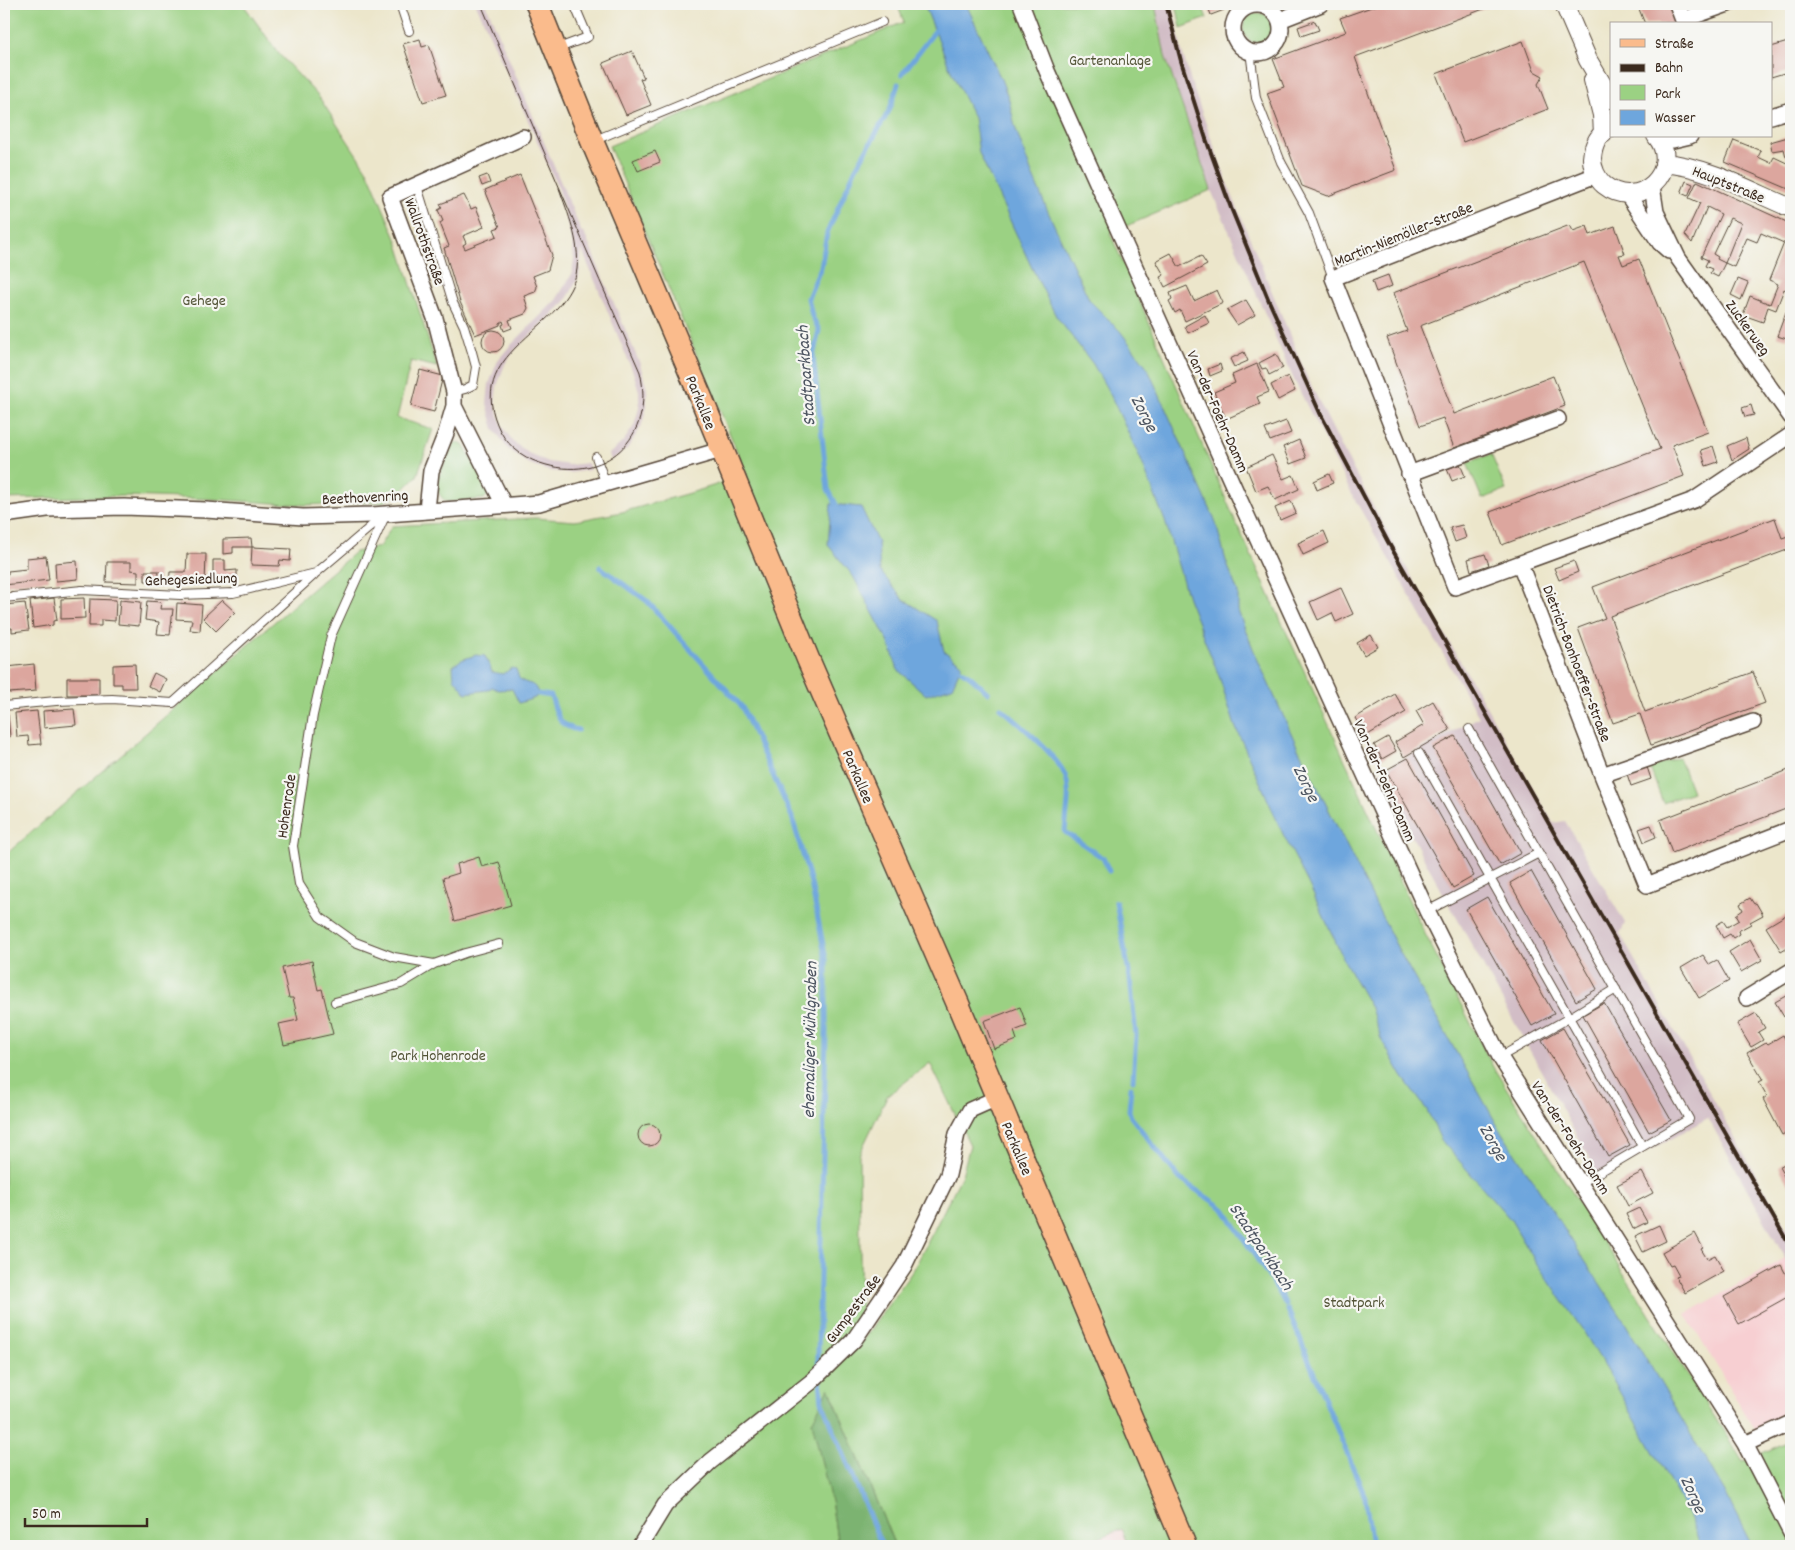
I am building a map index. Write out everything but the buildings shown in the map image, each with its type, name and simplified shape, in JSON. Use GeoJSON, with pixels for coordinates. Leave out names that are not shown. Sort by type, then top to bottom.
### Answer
{"type":"FeatureCollection","features":[{"type":"Feature","properties":{"kind":"main road","name":"Parkallee"},"geometry":{"type":"LineString","coordinates":[[537,4],[592,141],[654,285],[808,658],[997,1098],[1184,1546]]}},
{"type":"Feature","properties":{"kind":"street","name":"Van-der-Foehr-Damm"},"geometry":{"type":"LineString","coordinates":[[1021,4],[1048,71],[1233,485],[1427,911],[1500,1057],[1746,1444],[1791,1533]]}},
{"type":"Feature","properties":{"kind":"street"},"geometry":{"type":"LineString","coordinates":[[1262,4],[1276,13],[1280,20],[1280,36],[1275,45],[1268,50],[1258,53],[1250,51],[1242,47],[1237,41],[1234,26],[1236,18],[1243,10],[1250,6],[1262,4]]}},
{"type":"Feature","properties":{"kind":"street"},"geometry":{"type":"LineString","coordinates":[[1280,20],[1321,4]]}},
{"type":"Feature","properties":{"kind":"street"},"geometry":{"type":"LineString","coordinates":[[1564,4],[1588,60],[1610,97]]}},
{"type":"Feature","properties":{"kind":"street"},"geometry":{"type":"LineString","coordinates":[[1677,4],[1683,20],[1728,4]]}},
{"type":"Feature","properties":{"kind":"street"},"geometry":{"type":"LineString","coordinates":[[1588,60],[1607,130],[1598,138],[1593,149],[1592,161],[1596,175],[1601,182],[1610,190],[1633,195],[1652,186],[1661,174],[1664,163],[1664,151],[1658,138]]}},
{"type":"Feature","properties":{"kind":"street"},"geometry":{"type":"LineString","coordinates":[[1772,116],[1791,110]]}},
{"type":"Feature","properties":{"kind":"street","name":"Wallrothstraße"},"geometry":{"type":"LineString","coordinates":[[504,505],[454,399],[435,318],[390,198],[523,137]]}},
{"type":"Feature","properties":{"kind":"street"},"geometry":{"type":"LineString","coordinates":[[1662,138],[1673,140],[1682,138]]}},
{"type":"Feature","properties":{"kind":"street","name":"Hauptstraße"},"geometry":{"type":"LineString","coordinates":[[1664,163],[1703,170],[1791,208]]}},
{"type":"Feature","properties":{"kind":"street","name":"Martin-Niemöller-Straße"},"geometry":{"type":"LineString","coordinates":[[1520,564],[1454,587],[1333,278],[1596,175]]}},
{"type":"Feature","properties":{"kind":"street","name":"Zuckerweg"},"geometry":{"type":"LineString","coordinates":[[1652,186],[1656,212],[1678,258],[1791,417]]}},
{"type":"Feature","properties":{"kind":"street","name":"Zuckerweg"},"geometry":{"type":"LineString","coordinates":[[1627,194],[1660,243],[1678,258]]}},
{"type":"Feature","properties":{"kind":"street"},"geometry":{"type":"LineString","coordinates":[[427,510],[431,471],[446,433],[454,399]]}},
{"type":"Feature","properties":{"kind":"street"},"geometry":{"type":"LineString","coordinates":[[1410,474],[1558,419]]}},
{"type":"Feature","properties":{"kind":"street"},"geometry":{"type":"LineString","coordinates":[[1520,564],[1694,500],[1791,435]]}},
{"type":"Feature","properties":{"kind":"street","name":"Beethovenring"},"geometry":{"type":"LineString","coordinates":[[4,514],[47,509],[124,507],[303,516],[386,514],[539,502],[721,450]]}},
{"type":"Feature","properties":{"kind":"street","name":"Dietrich-Bonhoeffer-Straße"},"geometry":{"type":"LineString","coordinates":[[1520,564],[1647,885],[1791,829]]}},
{"type":"Feature","properties":{"kind":"street"},"geometry":{"type":"LineString","coordinates":[[1602,775],[1753,722]]}},
{"type":"Feature","properties":{"kind":"street"},"geometry":{"type":"LineString","coordinates":[[1747,998],[1791,971]]}},
{"type":"Feature","properties":{"kind":"street","name":"Gumpestraße"},"geometry":{"type":"LineString","coordinates":[[640,1546],[665,1505],[678,1492],[710,1462],[811,1382],[854,1340],[904,1266],[948,1175],[957,1134],[970,1110],[997,1098]]}},
{"type":"Feature","properties":{"kind":"street"},"geometry":{"type":"LineString","coordinates":[[1746,1444],[1791,1423]]}},
{"type":"Feature","properties":{"kind":"lane"},"geometry":{"type":"LineString","coordinates":[[400,4],[409,31]]}},
{"type":"Feature","properties":{"kind":"lane"},"geometry":{"type":"LineString","coordinates":[[556,49],[588,37],[574,4]]}},
{"type":"Feature","properties":{"kind":"lane"},"geometry":{"type":"LineString","coordinates":[[592,141],[882,22]]}},
{"type":"Feature","properties":{"kind":"lane"},"geometry":{"type":"LineString","coordinates":[[1250,51],[1256,98],[1281,162],[1309,213],[1333,278]]}},
{"type":"Feature","properties":{"kind":"lane"},"geometry":{"type":"LineString","coordinates":[[417,186],[453,303],[464,326],[476,366],[473,385],[465,389],[454,399]]}},
{"type":"Feature","properties":{"kind":"lane"},"geometry":{"type":"LineString","coordinates":[[597,460],[606,484]]}},
{"type":"Feature","properties":{"kind":"lane","name":"Gehegesiedlung"},"geometry":{"type":"LineString","coordinates":[[4,598],[82,590],[180,595],[233,593],[316,573],[386,514]]}},
{"type":"Feature","properties":{"kind":"lane","name":"Hohenrode"},"geometry":{"type":"LineString","coordinates":[[386,514],[331,636],[313,715],[293,846],[299,884],[320,916],[355,942],[394,957],[434,964],[499,944]]}},
{"type":"Feature","properties":{"kind":"lane"},"geometry":{"type":"LineString","coordinates":[[4,706],[56,701],[112,699],[173,703],[316,573]]}},
{"type":"Feature","properties":{"kind":"lane"},"geometry":{"type":"LineString","coordinates":[[1469,729],[1689,1119],[1581,1183]]}},
{"type":"Feature","properties":{"kind":"lane"},"geometry":{"type":"LineString","coordinates":[[1419,752],[1642,1146]]}},
{"type":"Feature","properties":{"kind":"lane"},"geometry":{"type":"LineString","coordinates":[[1427,911],[1539,853]]}},
{"type":"Feature","properties":{"kind":"lane"},"geometry":{"type":"LineString","coordinates":[[335,1002],[401,984],[434,964]]}},
{"type":"Feature","properties":{"kind":"lane"},"geometry":{"type":"LineString","coordinates":[[1500,1057],[1616,989]]}},
{"type":"Feature","properties":{"kind":"shaded area"},"geometry":{"type":"Polygon","coordinates":[[[476,4],[486,4],[582,233],[584,233],[640,364],[647,389],[647,407],[641,427],[627,449],[611,460],[609,454],[623,442],[634,426],[639,408],[639,391],[633,372],[582,250],[579,276],[571,292],[565,302],[515,350],[505,364],[497,386],[495,403],[502,425],[513,442],[531,455],[549,462],[569,465],[588,463],[590,470],[570,473],[549,471],[527,463],[508,449],[494,429],[487,404],[489,384],[498,360],[556,300],[572,274],[574,259],[572,242],[559,190],[476,4]]]}},
{"type":"Feature","properties":{"kind":"shaded area"},"geometry":{"type":"Polygon","coordinates":[[[1155,4],[1172,4],[1181,48],[1192,85],[1228,185],[1308,379],[1346,456],[1405,565],[1553,823],[1565,821],[1625,923],[1620,934],[1791,1237],[1791,1269],[1708,1118],[1600,1178],[1377,773],[1479,717],[1350,491],[1294,380],[1211,190],[1165,56],[1155,4]]]}},
{"type":"Feature","properties":{"kind":"shaded area"},"geometry":{"type":"Polygon","coordinates":[[[1785,1258],[1791,1269],[1791,1413],[1755,1431],[1686,1314],[1785,1258]]]}},
{"type":"Feature","properties":{"kind":"shaded area"},"geometry":{"type":"Polygon","coordinates":[[[1122,1529],[1129,1546],[1077,1546],[1122,1529]]]}},
{"type":"Feature","properties":{"kind":"green space","name":"Gehege"},"geometry":{"type":"Polygon","coordinates":[[[4,4],[243,4],[279,54],[319,97],[368,172],[397,241],[437,367],[411,361],[397,418],[433,429],[417,476],[399,494],[383,502],[305,505],[124,496],[4,499],[4,4]]]}},
{"type":"Feature","properties":{"kind":"green space"},"geometry":{"type":"Polygon","coordinates":[[[897,4],[924,4],[928,13],[951,4],[1155,4],[1165,56],[1211,190],[1110,233],[1235,520],[1419,922],[1493,1067],[1743,1462],[1791,1440],[1791,1546],[1129,1546],[1122,1529],[1078,1546],[895,1546],[829,1388],[832,1506],[838,1546],[4,1546],[4,856],[355,552],[379,547],[392,526],[535,518],[575,521],[622,512],[747,475],[609,146],[904,22],[897,4]],[[930,1063],[887,1096],[859,1155],[861,1343],[914,1269],[962,1175],[970,1145],[930,1063]]]}},
{"type":"Feature","properties":{"kind":"green space"},"geometry":{"type":"Polygon","coordinates":[[[1176,4],[1205,4],[1202,6],[1207,18],[1181,28],[1176,4]]]}},
{"type":"Feature","properties":{"kind":"green space"},"geometry":{"type":"Polygon","coordinates":[[[1258,13],[1269,17],[1273,28],[1269,39],[1258,43],[1247,39],[1243,28],[1247,17],[1258,13]]]}},
{"type":"Feature","properties":{"kind":"green space"},"geometry":{"type":"Polygon","coordinates":[[[454,444],[463,444],[488,488],[489,494],[484,499],[447,502],[439,492],[437,480],[454,444]]]}},
{"type":"Feature","properties":{"kind":"green space"},"geometry":{"type":"Polygon","coordinates":[[[1491,454],[1506,490],[1482,499],[1467,463],[1491,454]]]}},
{"type":"Feature","properties":{"kind":"green space"},"geometry":{"type":"Polygon","coordinates":[[[1679,757],[1692,792],[1663,803],[1650,768],[1679,757]]]}},
{"type":"Feature","properties":{"kind":"green space"},"geometry":{"type":"Polygon","coordinates":[[[829,1388],[895,1546],[838,1546],[832,1506],[812,1422],[829,1388]]]}},
{"type":"Feature","properties":{"kind":"water","name":"Zorge"},"geometry":{"type":"Polygon","coordinates":[[[924,4],[966,4],[1001,79],[1031,172],[1090,301],[1120,331],[1147,367],[1215,520],[1226,561],[1238,593],[1238,611],[1256,656],[1297,746],[1398,949],[1500,1130],[1624,1321],[1724,1491],[1752,1546],[1702,1546],[1685,1508],[1582,1329],[1535,1261],[1511,1220],[1441,1140],[1427,1110],[1402,1076],[1381,1039],[1371,1008],[1346,964],[1283,834],[1235,726],[1219,676],[1188,598],[1165,521],[1141,460],[1111,396],[1093,364],[1056,316],[1031,266],[979,153],[974,118],[951,71],[924,4]]]}},
{"type":"Feature","properties":{"kind":"water"},"geometry":{"type":"Polygon","coordinates":[[[831,504],[861,507],[878,543],[880,571],[903,599],[937,621],[944,651],[962,664],[952,687],[926,695],[898,670],[889,643],[853,576],[828,545],[831,504]]]}},
{"type":"Feature","properties":{"kind":"water"},"geometry":{"type":"Polygon","coordinates":[[[476,655],[485,656],[492,672],[503,674],[512,668],[516,669],[519,678],[533,685],[538,694],[535,698],[519,703],[512,689],[498,690],[492,687],[488,690],[466,693],[454,678],[453,666],[461,660],[476,655]]]}},
{"type":"Feature","properties":{"kind":"waterway","name":"Stadtparkbach"},"geometry":{"type":"LineString","coordinates":[[902,74],[938,27]]}},
{"type":"Feature","properties":{"kind":"waterway","name":"Stadtparkbach"},"geometry":{"type":"LineString","coordinates":[[839,510],[828,489],[813,357],[819,330],[812,316],[808,298],[821,267],[827,233],[855,170],[890,109],[898,84]]}},
{"type":"Feature","properties":{"kind":"waterway","name":"ehemaliger Mühlgraben"},"geometry":{"type":"LineString","coordinates":[[600,567],[647,601],[742,707],[792,817],[811,883],[826,960],[819,1370]]}},
{"type":"Feature","properties":{"kind":"waterway","name":"Stadtparkbach"},"geometry":{"type":"LineString","coordinates":[[956,667],[970,676],[988,693]]}},
{"type":"Feature","properties":{"kind":"waterway"},"geometry":{"type":"LineString","coordinates":[[538,694],[551,696],[562,722],[578,730]]}},
{"type":"Feature","properties":{"kind":"waterway","name":"Stadtparkbach"},"geometry":{"type":"LineString","coordinates":[[1001,708],[1056,760],[1066,778],[1068,791],[1065,832],[1103,858],[1109,871]]}},
{"type":"Feature","properties":{"kind":"waterway","name":"Stadtparkbach"},"geometry":{"type":"LineString","coordinates":[[1116,902],[1130,978],[1136,1035],[1133,1080]]}},
{"type":"Feature","properties":{"kind":"waterway","name":"Stadtparkbach"},"geometry":{"type":"LineString","coordinates":[[1131,1087],[1129,1111],[1131,1117],[1180,1179],[1224,1209],[1286,1305]]}},
{"type":"Feature","properties":{"kind":"waterway","name":"Stadtparkbach"},"geometry":{"type":"LineString","coordinates":[[1288,1310],[1365,1497],[1372,1546]]}},
{"type":"Feature","properties":{"kind":"waterway","name":"ehemaliger Mühlgraben"},"geometry":{"type":"LineString","coordinates":[[820,1379],[822,1402],[882,1546]]}},
{"type":"Feature","properties":{"kind":"tram line"},"geometry":{"type":"LineString","coordinates":[[481,4],[640,372],[643,396],[640,417],[632,436],[620,450],[604,461],[585,467],[563,468],[540,463],[520,453],[500,431],[491,398],[495,376],[522,341],[557,308],[570,290],[577,269],[575,238],[559,188]]}},
{"type":"Feature","properties":{"kind":"railway"},"geometry":{"type":"LineString","coordinates":[[1166,4],[1181,61],[1231,208],[1269,301],[1320,413],[1388,542],[1791,1248]]}},
{"type":"Feature","properties":{"kind":"park label","name":"Gartenanlage"},"geometry":{"type":"Point","coordinates":[1110,59]}},
{"type":"Feature","properties":{"kind":"park label","name":"Park Hohenrode"},"geometry":{"type":"Point","coordinates":[438,1054]}},
{"type":"Feature","properties":{"kind":"park label","name":"Stadtpark"},"geometry":{"type":"Point","coordinates":[1354,1301]}}]}
